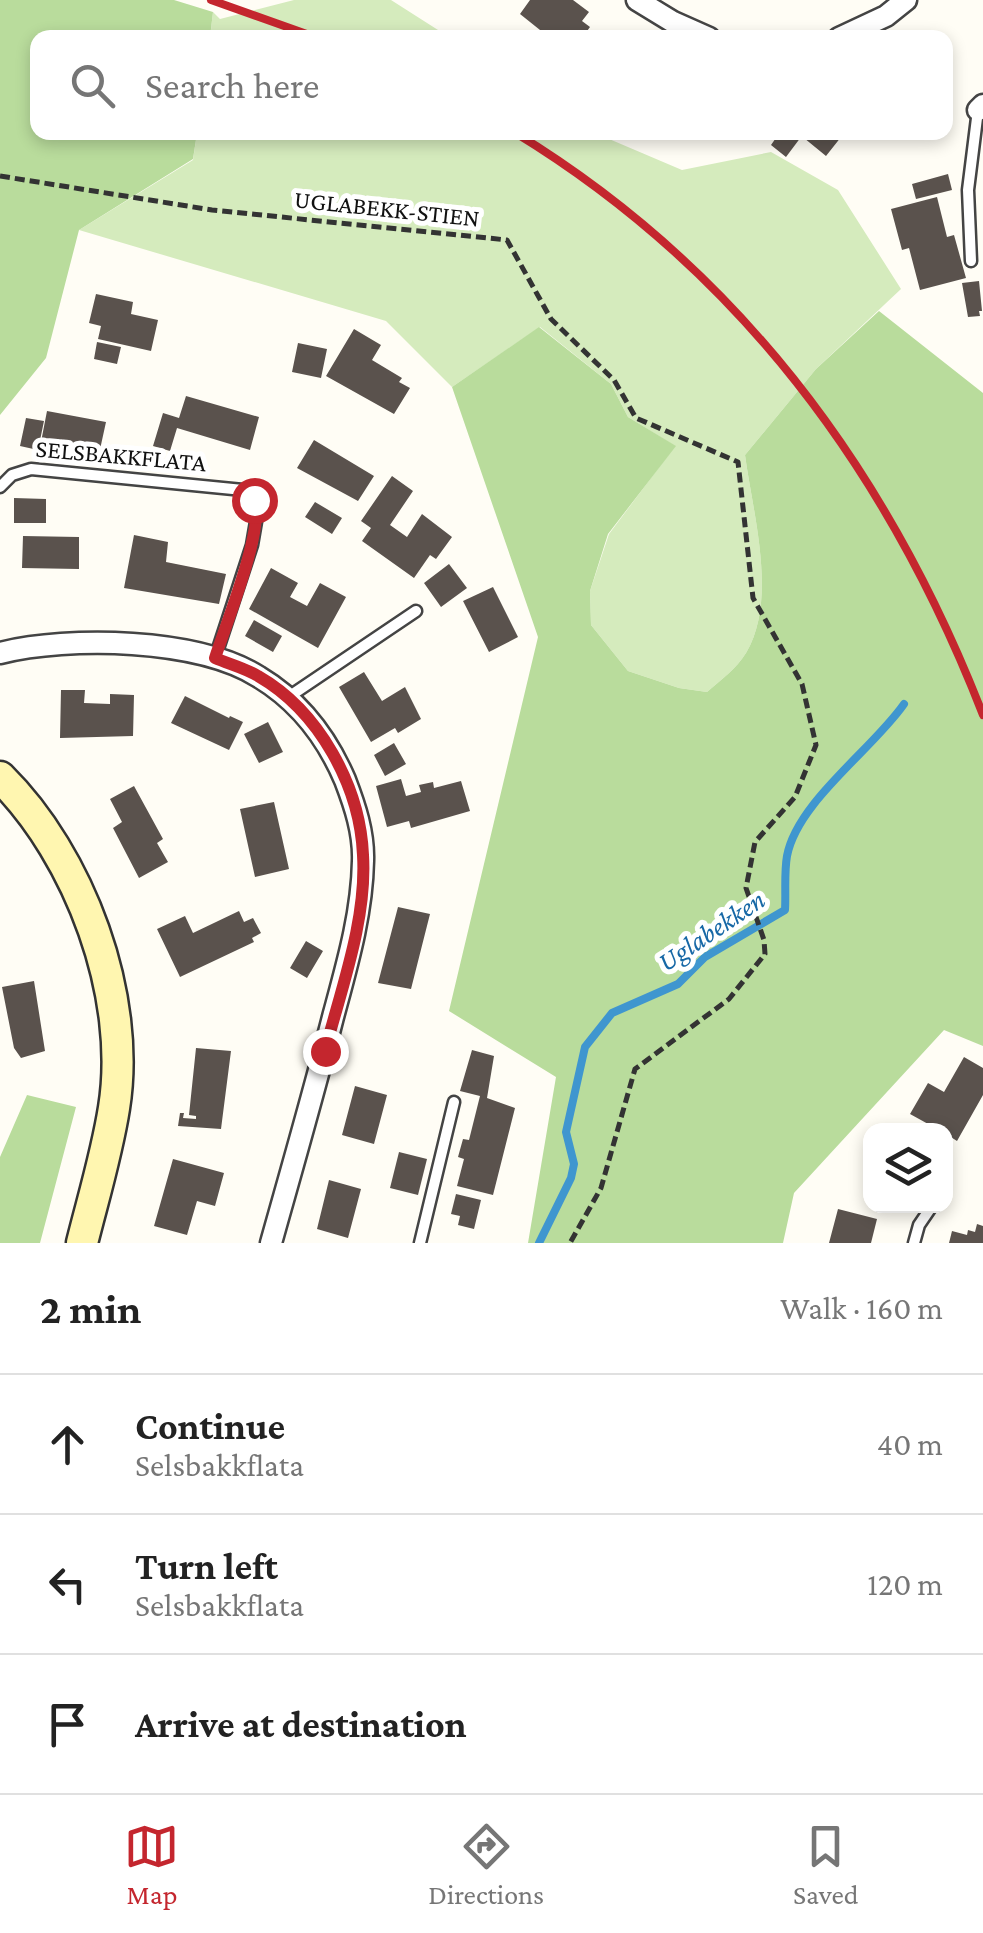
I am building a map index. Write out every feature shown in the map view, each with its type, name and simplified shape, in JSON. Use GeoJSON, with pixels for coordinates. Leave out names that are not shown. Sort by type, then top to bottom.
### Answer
{"type":"FeatureCollection","features":[{"type":"Feature","properties":{"kind":"street"},"geometry":{"type":"LineString","coordinates":[[638,0],[694,30]]}},
{"type":"Feature","properties":{"kind":"street"},"geometry":{"type":"LineString","coordinates":[[856,30],[886,16],[906,0]]}},
{"type":"Feature","properties":{"kind":"street"},"geometry":{"type":"LineString","coordinates":[[0,653],[87,642],[152,646],[215,658],[258,676],[286,698],[322,734],[340,769],[357,810],[364,857],[352,946],[271,1243]]}},
{"type":"Feature","properties":{"kind":"street"},"geometry":{"type":"LineString","coordinates":[[0,776],[52,841],[74,879],[99,949],[114,1013],[115,1107],[82,1243]]}},
{"type":"Feature","properties":{"kind":"lane"},"geometry":{"type":"LineString","coordinates":[[971,261],[968,190],[981,108]]}},
{"type":"Feature","properties":{"kind":"lane","name":"SELSBAKKFLATA"},"geometry":{"type":"LineString","coordinates":[[0,488],[12,475],[32,469],[243,490],[258,510],[252,545],[215,658]]}},
{"type":"Feature","properties":{"kind":"lane"},"geometry":{"type":"LineString","coordinates":[[286,698],[416,611]]}},
{"type":"Feature","properties":{"kind":"lane"},"geometry":{"type":"LineString","coordinates":[[420,1243],[454,1102]]}},
{"type":"Feature","properties":{"kind":"lane"},"geometry":{"type":"LineString","coordinates":[[914,1243],[927,1213]]}},
{"type":"Feature","properties":{"kind":"path","name":"UGLABEKK-STIEN"},"geometry":{"type":"LineString","coordinates":[[0,176],[212,210],[506,240],[551,319],[614,380],[636,418],[738,462],[753,598],[802,684],[816,744],[795,798],[755,842],[746,888],[766,954],[729,999],[635,1069],[600,1188],[570,1243]]}},
{"type":"Feature","properties":{"kind":"green space"},"geometry":{"type":"Polygon","coordinates":[[[0,0],[174,0],[213,12],[211,30],[30,30],[30,140],[196,140],[193,159],[79,230],[46,358],[0,415],[0,0]]]}},
{"type":"Feature","properties":{"kind":"green space"},"geometry":{"type":"Polygon","coordinates":[[[294,0],[391,0],[438,30],[211,30],[213,12],[220,19],[294,0]]]}},
{"type":"Feature","properties":{"kind":"green space"},"geometry":{"type":"Polygon","coordinates":[[[196,140],[611,140],[682,170],[771,152],[838,190],[901,289],[816,369],[745,455],[762,582],[755,631],[746,653],[733,669],[707,692],[679,688],[628,671],[591,625],[590,591],[609,534],[675,446],[628,417],[611,384],[540,327],[452,387],[386,321],[79,230],[193,160],[196,140]]]}},
{"type":"Feature","properties":{"kind":"green space"},"geometry":{"type":"Polygon","coordinates":[[[879,311],[983,393],[983,1046],[944,1030],[794,1193],[783,1243],[528,1243],[556,1077],[449,1011],[538,637],[452,387],[539,327],[611,384],[628,417],[676,446],[608,534],[590,591],[591,625],[628,671],[679,688],[707,692],[746,653],[760,608],[760,556],[745,455],[816,369],[879,311]]]}},
{"type":"Feature","properties":{"kind":"green space"},"geometry":{"type":"Polygon","coordinates":[[[27,1095],[76,1107],[40,1243],[0,1243],[0,1157],[27,1095]]]}},
{"type":"Feature","properties":{"kind":"building"},"geometry":{"type":"Polygon","coordinates":[[[530,0],[573,0],[589,12],[582,21],[590,27],[540,30],[520,14],[530,0]]]}},
{"type":"Feature","properties":{"kind":"building"},"geometry":{"type":"Polygon","coordinates":[[[774,140],[799,140],[786,157],[771,145],[774,140]]]}},
{"type":"Feature","properties":{"kind":"building"},"geometry":{"type":"Polygon","coordinates":[[[806,140],[839,140],[826,156],[806,140]]]}},
{"type":"Feature","properties":{"kind":"building"},"geometry":{"type":"Polygon","coordinates":[[[948,174],[952,190],[916,199],[912,184],[948,174]]]}},
{"type":"Feature","properties":{"kind":"building"},"geometry":{"type":"Polygon","coordinates":[[[937,197],[947,237],[954,235],[966,278],[920,290],[909,248],[902,250],[891,209],[937,197]]]}},
{"type":"Feature","properties":{"kind":"building"},"geometry":{"type":"Polygon","coordinates":[[[979,281],[982,311],[980,316],[968,317],[962,283],[979,281]]]}},
{"type":"Feature","properties":{"kind":"building"},"geometry":{"type":"Polygon","coordinates":[[[96,294],[133,302],[131,314],[158,320],[151,351],[98,339],[101,326],[89,323],[96,294]]]}},
{"type":"Feature","properties":{"kind":"building"},"geometry":{"type":"Polygon","coordinates":[[[354,329],[381,345],[372,360],[402,378],[399,382],[410,388],[394,414],[326,376],[354,329]]]}},
{"type":"Feature","properties":{"kind":"building"},"geometry":{"type":"Polygon","coordinates":[[[97,342],[121,347],[117,364],[94,359],[97,342]]]}},
{"type":"Feature","properties":{"kind":"building"},"geometry":{"type":"Polygon","coordinates":[[[298,343],[327,349],[321,378],[292,372],[298,343]]]}},
{"type":"Feature","properties":{"kind":"building"},"geometry":{"type":"Polygon","coordinates":[[[186,396],[259,417],[250,450],[177,428],[170,451],[153,446],[163,413],[179,418],[186,396]]]}},
{"type":"Feature","properties":{"kind":"building"},"geometry":{"type":"Polygon","coordinates":[[[47,411],[106,422],[99,454],[41,442],[47,411]]]}},
{"type":"Feature","properties":{"kind":"building"},"geometry":{"type":"Polygon","coordinates":[[[26,418],[44,421],[38,450],[20,446],[26,418]]]}},
{"type":"Feature","properties":{"kind":"building"},"geometry":{"type":"Polygon","coordinates":[[[314,440],[374,476],[358,501],[297,468],[314,440]]]}},
{"type":"Feature","properties":{"kind":"building"},"geometry":{"type":"Polygon","coordinates":[[[392,476],[413,491],[390,525],[407,537],[422,514],[452,537],[436,559],[430,555],[414,578],[362,541],[371,528],[361,521],[392,476]]]}},
{"type":"Feature","properties":{"kind":"building"},"geometry":{"type":"Polygon","coordinates":[[[14,498],[46,499],[46,523],[14,523],[14,498]]]}},
{"type":"Feature","properties":{"kind":"building"},"geometry":{"type":"Polygon","coordinates":[[[315,502],[342,518],[332,534],[305,517],[315,502]]]}},
{"type":"Feature","properties":{"kind":"building"},"geometry":{"type":"Polygon","coordinates":[[[134,535],[168,542],[166,562],[226,574],[219,604],[124,588],[134,535]]]}},
{"type":"Feature","properties":{"kind":"building"},"geometry":{"type":"Polygon","coordinates":[[[23,536],[79,537],[79,569],[22,568],[23,536]]]}},
{"type":"Feature","properties":{"kind":"building"},"geometry":{"type":"Polygon","coordinates":[[[449,564],[467,588],[441,607],[424,583],[449,564]]]}},
{"type":"Feature","properties":{"kind":"building"},"geometry":{"type":"Polygon","coordinates":[[[271,568],[298,583],[290,597],[307,606],[320,583],[346,597],[318,648],[249,609],[271,568]]]}},
{"type":"Feature","properties":{"kind":"building"},"geometry":{"type":"Polygon","coordinates":[[[493,587],[518,637],[489,652],[463,601],[493,587]]]}},
{"type":"Feature","properties":{"kind":"building"},"geometry":{"type":"Polygon","coordinates":[[[254,620],[282,636],[273,652],[245,636],[254,620]]]}},
{"type":"Feature","properties":{"kind":"building"},"geometry":{"type":"Polygon","coordinates":[[[364,672],[382,701],[405,687],[421,719],[398,733],[395,728],[371,742],[339,687],[364,672]]]}},
{"type":"Feature","properties":{"kind":"building"},"geometry":{"type":"Polygon","coordinates":[[[61,690],[85,690],[84,703],[110,704],[110,694],[134,695],[133,736],[60,738],[61,690]]]}},
{"type":"Feature","properties":{"kind":"building"},"geometry":{"type":"Polygon","coordinates":[[[185,696],[243,722],[229,750],[171,723],[185,696]]]}},
{"type":"Feature","properties":{"kind":"building"},"geometry":{"type":"Polygon","coordinates":[[[268,722],[283,752],[259,763],[244,734],[268,722]]]}},
{"type":"Feature","properties":{"kind":"building"},"geometry":{"type":"Polygon","coordinates":[[[394,743],[406,764],[385,776],[374,755],[394,743]]]}},
{"type":"Feature","properties":{"kind":"building"},"geometry":{"type":"Polygon","coordinates":[[[401,779],[406,796],[421,792],[419,785],[433,782],[434,788],[461,781],[470,811],[411,828],[409,821],[387,827],[376,786],[401,779]]]}},
{"type":"Feature","properties":{"kind":"building"},"geometry":{"type":"Polygon","coordinates":[[[134,786],[163,839],[157,843],[168,862],[139,878],[113,828],[122,822],[110,799],[134,786]]]}},
{"type":"Feature","properties":{"kind":"building"},"geometry":{"type":"Polygon","coordinates":[[[274,802],[289,869],[255,877],[240,809],[274,802]]]}},
{"type":"Feature","properties":{"kind":"building"},"geometry":{"type":"Polygon","coordinates":[[[398,907],[430,914],[411,989],[378,983],[398,907]]]}},
{"type":"Feature","properties":{"kind":"building"},"geometry":{"type":"Polygon","coordinates":[[[239,911],[244,922],[253,918],[261,933],[252,938],[254,942],[180,977],[157,929],[185,916],[193,933],[239,911]]]}},
{"type":"Feature","properties":{"kind":"building"},"geometry":{"type":"Polygon","coordinates":[[[306,941],[323,951],[307,978],[290,968],[306,941]]]}},
{"type":"Feature","properties":{"kind":"building"},"geometry":{"type":"Polygon","coordinates":[[[34,981],[45,1051],[21,1058],[14,1048],[2,987],[34,981]]]}},
{"type":"Feature","properties":{"kind":"building"},"geometry":{"type":"Polygon","coordinates":[[[196,1048],[231,1051],[221,1129],[178,1126],[180,1113],[184,1113],[183,1118],[196,1119],[189,1115],[196,1048]]]}},
{"type":"Feature","properties":{"kind":"building"},"geometry":{"type":"Polygon","coordinates":[[[472,1050],[494,1056],[487,1098],[515,1108],[493,1195],[457,1186],[464,1159],[458,1157],[463,1139],[469,1140],[480,1096],[460,1091],[472,1050]]]}},
{"type":"Feature","properties":{"kind":"building"},"geometry":{"type":"Polygon","coordinates":[[[964,1057],[983,1068],[983,1095],[957,1141],[953,1138],[953,1123],[926,1123],[910,1114],[928,1083],[944,1092],[964,1057]]]}},
{"type":"Feature","properties":{"kind":"building"},"geometry":{"type":"Polygon","coordinates":[[[355,1086],[387,1095],[374,1144],[342,1135],[355,1086]]]}},
{"type":"Feature","properties":{"kind":"building"},"geometry":{"type":"Polygon","coordinates":[[[399,1152],[427,1159],[418,1195],[390,1188],[399,1152]]]}},
{"type":"Feature","properties":{"kind":"building"},"geometry":{"type":"Polygon","coordinates":[[[173,1159],[224,1173],[215,1206],[197,1201],[187,1235],[154,1226],[173,1159]]]}},
{"type":"Feature","properties":{"kind":"building"},"geometry":{"type":"Polygon","coordinates":[[[329,1180],[361,1189],[348,1238],[317,1229],[329,1180]]]}},
{"type":"Feature","properties":{"kind":"building"},"geometry":{"type":"Polygon","coordinates":[[[456,1194],[481,1200],[474,1229],[458,1225],[460,1216],[451,1214],[456,1194]]]}},
{"type":"Feature","properties":{"kind":"building"},"geometry":{"type":"Polygon","coordinates":[[[838,1209],[877,1219],[871,1243],[829,1243],[838,1209]]]}},
{"type":"Feature","properties":{"kind":"building"},"geometry":{"type":"Polygon","coordinates":[[[977,1224],[983,1226],[983,1243],[949,1243],[952,1231],[967,1235],[968,1230],[975,1232],[977,1224]]]}},
{"type":"Feature","properties":{"kind":"waterway","name":"Uglabekken"},"geometry":{"type":"LineString","coordinates":[[539,1243],[571,1178],[574,1164],[566,1132],[585,1047],[612,1013],[678,984],[705,957],[785,910],[787,856],[805,816],[904,704]]}},
{"type":"Feature","properties":{"kind":"railway"},"geometry":{"type":"LineString","coordinates":[[211,0],[295,30]]}},
{"type":"Feature","properties":{"kind":"railway"},"geometry":{"type":"LineString","coordinates":[[526,140],[595,186],[669,247],[736,313],[798,384],[853,460],[902,541],[945,626],[983,715]]}},
{"type":"Feature","properties":{"kind":"route"},"geometry":{"type":"LineString","coordinates":[[254,500],[258,510],[252,545],[215,658],[258,676],[322,734],[357,810],[364,857],[352,946],[325,1051]]}}]}
